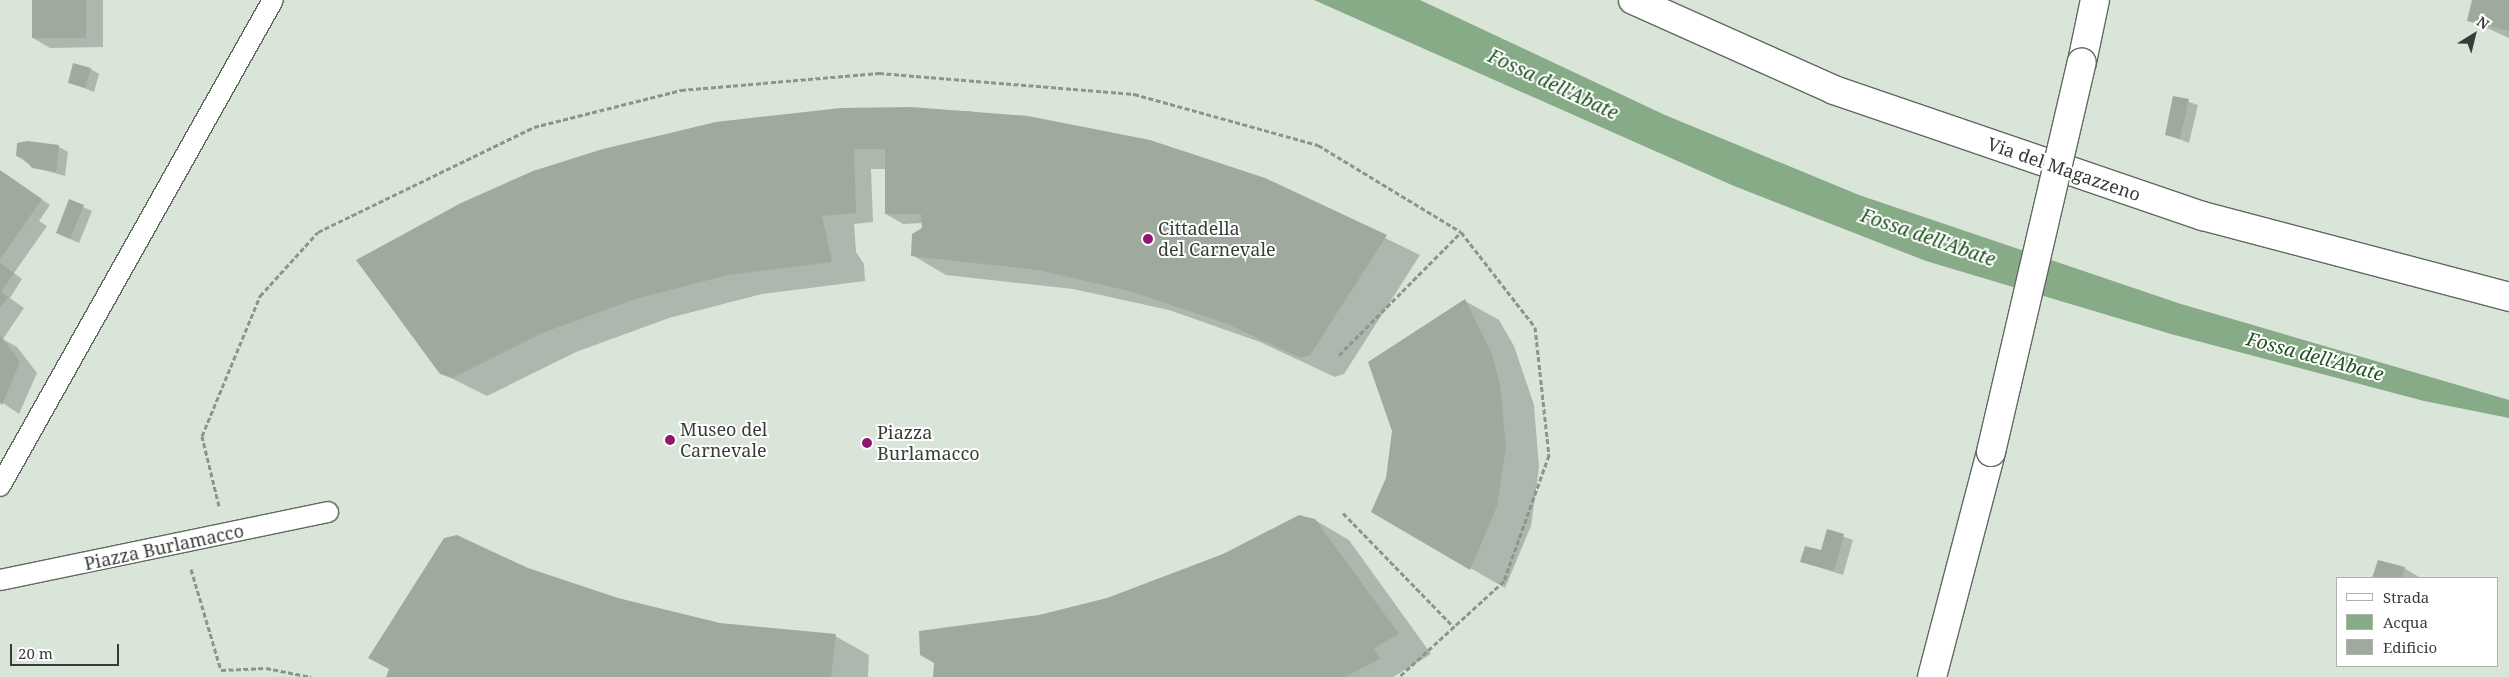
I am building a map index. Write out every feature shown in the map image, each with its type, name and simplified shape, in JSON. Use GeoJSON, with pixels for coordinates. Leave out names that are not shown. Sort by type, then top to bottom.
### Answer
{"type":"FeatureCollection","features":[{"type":"Feature","properties":{"kind":"street","name":"Via del Magazzeno"},"geometry":{"type":"LineString","coordinates":[[1633,0],[1834,90],[2203,216],[2509,297]]}},
{"type":"Feature","properties":{"kind":"street"},"geometry":{"type":"LineString","coordinates":[[1932,677],[1991,452],[2095,0]]}},
{"type":"Feature","properties":{"kind":"lane"},"geometry":{"type":"LineString","coordinates":[[0,486],[273,0]]}},
{"type":"Feature","properties":{"kind":"lane","name":"Piazza Burlamacco"},"geometry":{"type":"LineString","coordinates":[[0,580],[328,512]]}},
{"type":"Feature","properties":{"kind":"path"},"geometry":{"type":"LineString","coordinates":[[226,534],[202,436],[260,296],[318,232],[534,127],[681,90],[879,73],[1134,94],[1318,145],[1460,232],[1535,327],[1549,456],[1504,581],[1399,677]]}},
{"type":"Feature","properties":{"kind":"path"},"geometry":{"type":"LineString","coordinates":[[1339,355],[1460,232]]}},
{"type":"Feature","properties":{"kind":"path"},"geometry":{"type":"LineString","coordinates":[[1343,513],[1454,627]]}},
{"type":"Feature","properties":{"kind":"path"},"geometry":{"type":"LineString","coordinates":[[183,542],[220,670],[266,668],[311,677]]}},
{"type":"Feature","properties":{"kind":"water","name":"Fossa dell'Abate"},"geometry":{"type":"Polygon","coordinates":[[[1314,0],[1420,0],[1665,115],[1859,195],[2181,304],[2509,400],[2509,418],[2424,401],[2171,334],[1926,261],[1734,186],[1314,0]]]}},
{"type":"Feature","properties":{"kind":"building"},"geometry":{"type":"Polygon","coordinates":[[[32,0],[86,0],[86,38],[32,38],[32,0]]]}},
{"type":"Feature","properties":{"kind":"building"},"geometry":{"type":"Polygon","coordinates":[[[2472,0],[2509,0],[2509,31],[2467,21],[2472,0]]]}},
{"type":"Feature","properties":{"kind":"building"},"geometry":{"type":"Polygon","coordinates":[[[73,63],[91,68],[85,88],[68,83],[73,63]]]}},
{"type":"Feature","properties":{"kind":"building"},"geometry":{"type":"Polygon","coordinates":[[[2173,96],[2189,99],[2180,139],[2165,135],[2173,96]]]}},
{"type":"Feature","properties":{"kind":"building","name":"Cittadella del Carnevale"},"geometry":{"type":"Polygon","coordinates":[[[911,107],[1028,116],[1150,140],[1265,178],[1387,235],[1310,355],[1301,358],[1225,323],[1133,292],[1038,270],[911,256],[912,234],[922,228],[921,214],[885,214],[885,149],[854,149],[856,213],[822,216],[832,262],[728,275],[635,299],[542,333],[452,378],[440,374],[356,260],[461,203],[533,171],[603,149],[716,122],[841,108],[911,107]]]}},
{"type":"Feature","properties":{"kind":"building"},"geometry":{"type":"Polygon","coordinates":[[[27,141],[59,145],[56,172],[32,168],[24,158],[16,156],[17,143],[27,141]]]}},
{"type":"Feature","properties":{"kind":"building"},"geometry":{"type":"Polygon","coordinates":[[[0,170],[42,199],[0,259],[0,170]]]}},
{"type":"Feature","properties":{"kind":"building"},"geometry":{"type":"Polygon","coordinates":[[[69,199],[84,205],[70,239],[56,233],[69,199]]]}},
{"type":"Feature","properties":{"kind":"building"},"geometry":{"type":"Polygon","coordinates":[[[0,263],[14,273],[1,292],[8,297],[0,308],[0,263]]]}},
{"type":"Feature","properties":{"kind":"building"},"geometry":{"type":"Polygon","coordinates":[[[1465,299],[1492,354],[1500,385],[1506,447],[1497,506],[1470,570],[1371,512],[1386,478],[1392,431],[1368,362],[1465,299]]]}},
{"type":"Feature","properties":{"kind":"building"},"geometry":{"type":"Polygon","coordinates":[[[0,335],[20,362],[2,405],[0,403],[0,335]]]}},
{"type":"Feature","properties":{"kind":"building"},"geometry":{"type":"Polygon","coordinates":[[[1299,515],[1315,519],[1399,634],[1374,648],[1380,659],[1345,677],[933,677],[934,663],[920,655],[919,631],[1039,615],[1107,598],[1223,554],[1299,515]]]}},
{"type":"Feature","properties":{"kind":"building"},"geometry":{"type":"Polygon","coordinates":[[[1827,529],[1844,534],[1834,571],[1800,562],[1805,546],[1821,550],[1827,529]]]}},
{"type":"Feature","properties":{"kind":"building"},"geometry":{"type":"Polygon","coordinates":[[[457,535],[528,568],[618,598],[720,623],[836,634],[831,677],[386,677],[389,669],[368,658],[444,538],[457,535]]]}},
{"type":"Feature","properties":{"kind":"building"},"geometry":{"type":"Polygon","coordinates":[[[2378,560],[2405,567],[2402,577],[2372,577],[2378,560]]]}},
{"type":"Feature","properties":{"kind":"place","name":"Cittadella del Carnevale"},"geometry":{"type":"Point","coordinates":[1148,239]}},
{"type":"Feature","properties":{"kind":"place","name":"Museo del Carnevale"},"geometry":{"type":"Point","coordinates":[670,440]}},
{"type":"Feature","properties":{"kind":"place","name":"Piazza Burlamacco"},"geometry":{"type":"Point","coordinates":[867,443]}}]}
